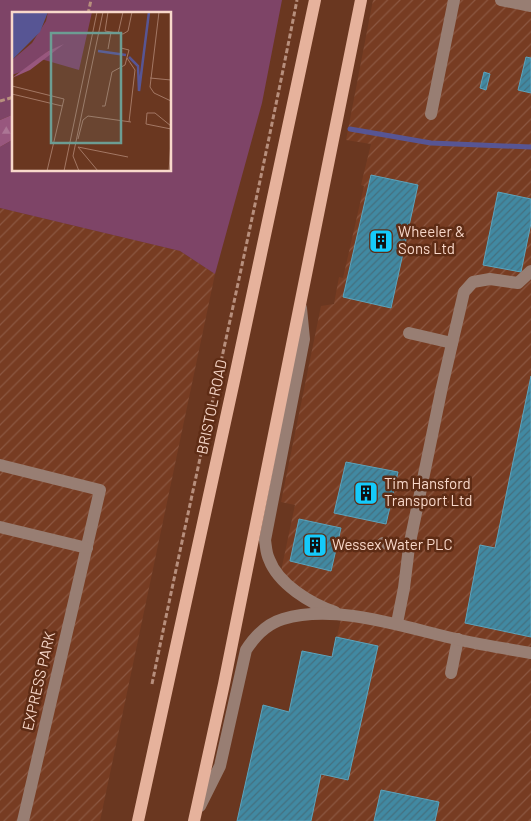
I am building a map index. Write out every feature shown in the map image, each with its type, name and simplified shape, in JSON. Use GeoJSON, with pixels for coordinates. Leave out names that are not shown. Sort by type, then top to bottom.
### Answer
{"type":"FeatureCollection","features":[{"type":"Feature","properties":{"kind":"main road","name":"BRISTOL ROAD"},"geometry":{"type":"LineString","coordinates":[[138,821],[315,0]]}},
{"type":"Feature","properties":{"kind":"main road"},"geometry":{"type":"LineString","coordinates":[[195,817],[301,303],[361,0]]}},
{"type":"Feature","properties":{"kind":"street"},"geometry":{"type":"LineString","coordinates":[[431,114],[454,0]]}},
{"type":"Feature","properties":{"kind":"street"},"geometry":{"type":"LineString","coordinates":[[507,0],[531,6]]}},
{"type":"Feature","properties":{"kind":"street"},"geometry":{"type":"LineString","coordinates":[[397,623],[409,548],[464,292],[473,282],[490,279],[518,283],[531,271]]}},
{"type":"Feature","properties":{"kind":"street"},"geometry":{"type":"LineString","coordinates":[[301,303],[304,339],[265,540],[269,559],[280,576],[303,597],[321,608],[342,615]]}},
{"type":"Feature","properties":{"kind":"street"},"geometry":{"type":"LineString","coordinates":[[409,333],[452,343]]}},
{"type":"Feature","properties":{"kind":"street","name":"EXPRESS PARK"},"geometry":{"type":"LineString","coordinates":[[0,465],[100,490],[22,821]]}},
{"type":"Feature","properties":{"kind":"street"},"geometry":{"type":"LineString","coordinates":[[0,527],[87,548]]}},
{"type":"Feature","properties":{"kind":"street"},"geometry":{"type":"LineString","coordinates":[[383,543],[409,548]]}},
{"type":"Feature","properties":{"kind":"street"},"geometry":{"type":"LineString","coordinates":[[195,817],[220,766],[246,650],[267,626],[282,619],[302,615],[342,615],[397,623],[458,639],[531,653]]}},
{"type":"Feature","properties":{"kind":"street"},"geometry":{"type":"LineString","coordinates":[[451,673],[458,639]]}},
{"type":"Feature","properties":{"kind":"path"},"geometry":{"type":"LineString","coordinates":[[150,692],[278,98],[297,0]]}},
{"type":"Feature","properties":{"kind":"shaded area"},"geometry":{"type":"Polygon","coordinates":[[[0,0],[282,0],[262,103],[215,274],[180,251],[0,208],[0,147],[12,140],[12,171],[171,171],[171,12],[12,12],[12,115],[0,120],[0,0]]]}},
{"type":"Feature","properties":{"kind":"shaded area"},"geometry":{"type":"Polygon","coordinates":[[[373,0],[531,0],[531,821],[237,821],[263,705],[289,712],[302,651],[332,657],[342,615],[280,576],[295,505],[281,502],[321,306],[334,304],[339,277],[343,278],[364,186],[361,185],[371,144],[346,140],[373,0]]]}},
{"type":"Feature","properties":{"kind":"shaded area"},"geometry":{"type":"Polygon","coordinates":[[[0,208],[180,251],[215,274],[100,821],[0,821],[0,208]]]}},
{"type":"Feature","properties":{"kind":"green space"},"geometry":{"type":"Polygon","coordinates":[[[12,115],[12,140],[0,147],[0,120],[12,115]]]}},
{"type":"Feature","properties":{"kind":"building"},"geometry":{"type":"Polygon","coordinates":[[[526,57],[531,58],[531,93],[518,90],[526,57]]]}},
{"type":"Feature","properties":{"kind":"building"},"geometry":{"type":"Polygon","coordinates":[[[484,72],[490,74],[486,90],[480,88],[484,72]]]}},
{"type":"Feature","properties":{"kind":"building","name":"Wheeler & Sons Ltd"},"geometry":{"type":"Polygon","coordinates":[[[371,175],[418,185],[391,308],[343,297],[371,175]]]}},
{"type":"Feature","properties":{"kind":"building"},"geometry":{"type":"Polygon","coordinates":[[[498,192],[531,199],[531,223],[521,272],[483,265],[498,192]]]}},
{"type":"Feature","properties":{"kind":"building"},"geometry":{"type":"Polygon","coordinates":[[[531,376],[531,637],[465,623],[480,545],[495,548],[531,376]]]}},
{"type":"Feature","properties":{"kind":"building","name":"Tim Hansford Transport Ltd"},"geometry":{"type":"Polygon","coordinates":[[[346,462],[398,472],[386,524],[334,513],[346,462]]]}},
{"type":"Feature","properties":{"kind":"building","name":"Wessex Water PLC"},"geometry":{"type":"Polygon","coordinates":[[[299,519],[341,528],[331,571],[290,561],[299,519]]]}},
{"type":"Feature","properties":{"kind":"building"},"geometry":{"type":"Polygon","coordinates":[[[336,637],[378,646],[348,780],[321,774],[311,821],[237,821],[263,705],[289,712],[302,651],[332,657],[336,637]]]}},
{"type":"Feature","properties":{"kind":"building"},"geometry":{"type":"Polygon","coordinates":[[[381,790],[439,802],[435,821],[374,821],[381,790]]]}},
{"type":"Feature","properties":{"kind":"waterway"},"geometry":{"type":"LineString","coordinates":[[350,129],[431,143],[531,147]]}},
{"type":"Feature","properties":{"kind":"place","name":"Wheeler & Sons Ltd"},"geometry":{"type":"Point","coordinates":[381,241]}},
{"type":"Feature","properties":{"kind":"place","name":"Tim Hansford Transport Ltd"},"geometry":{"type":"Point","coordinates":[366,493]}},
{"type":"Feature","properties":{"kind":"place","name":"Wessex Water PLC"},"geometry":{"type":"Point","coordinates":[315,545]}}]}
